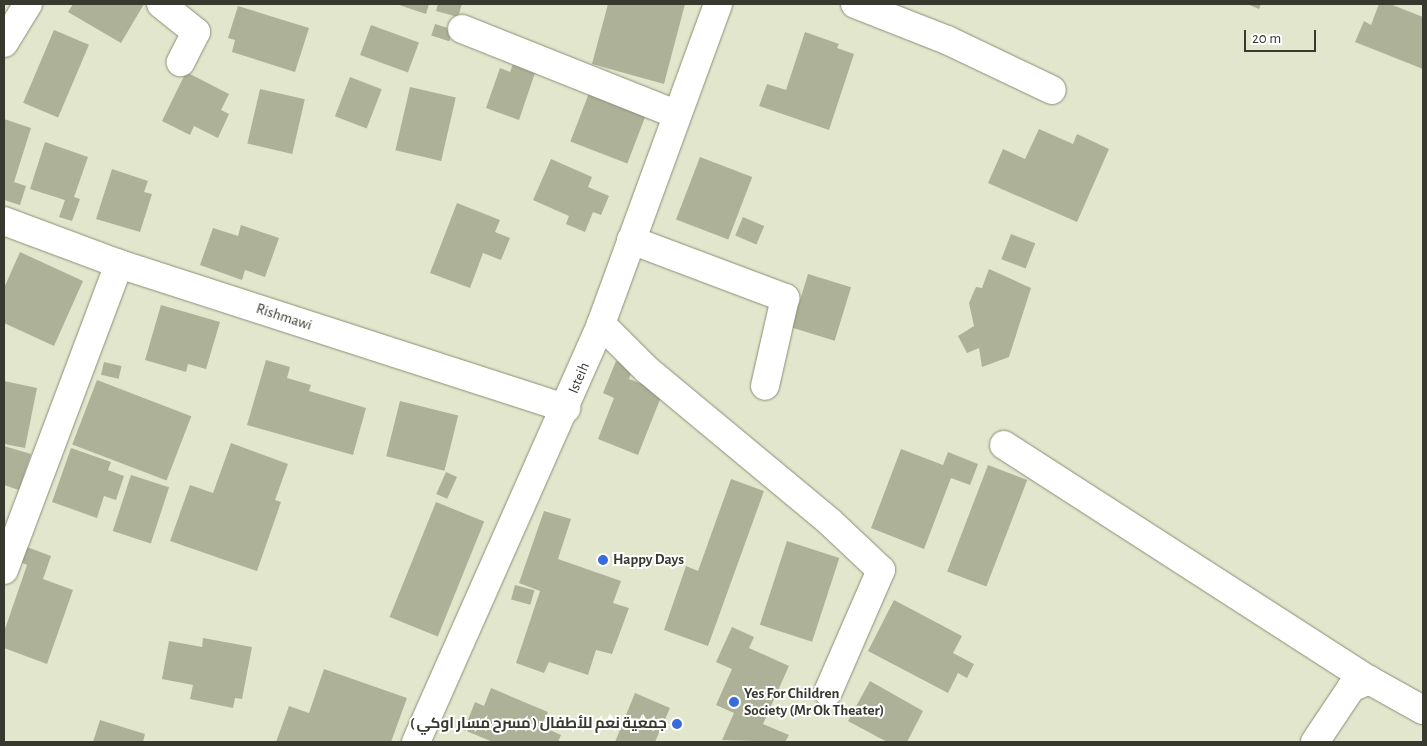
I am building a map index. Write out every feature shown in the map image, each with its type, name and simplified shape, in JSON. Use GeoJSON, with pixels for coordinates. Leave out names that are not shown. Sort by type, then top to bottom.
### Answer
{"type":"FeatureCollection","features":[{"type":"Feature","properties":{"kind":"street"},"geometry":{"type":"LineString","coordinates":[[4,42],[28,4]]}},
{"type":"Feature","properties":{"kind":"street"},"geometry":{"type":"LineString","coordinates":[[161,4],[196,32],[181,62]]}},
{"type":"Feature","properties":{"kind":"street","name":"Isteih"},"geometry":{"type":"LineString","coordinates":[[416,742],[566,408],[601,324],[676,114],[718,4]]}},
{"type":"Feature","properties":{"kind":"street"},"geometry":{"type":"LineString","coordinates":[[855,4],[947,40],[1052,90]]}},
{"type":"Feature","properties":{"kind":"street"},"geometry":{"type":"LineString","coordinates":[[462,30],[676,114]]}},
{"type":"Feature","properties":{"kind":"street","name":"Rishmawi"},"geometry":{"type":"LineString","coordinates":[[4,221],[119,264],[566,408]]}},
{"type":"Feature","properties":{"kind":"street"},"geometry":{"type":"LineString","coordinates":[[631,240],[785,298],[766,386]]}},
{"type":"Feature","properties":{"kind":"street"},"geometry":{"type":"LineString","coordinates":[[4,570],[119,264]]}},
{"type":"Feature","properties":{"kind":"street"},"geometry":{"type":"LineString","coordinates":[[601,324],[646,369],[830,522],[880,570],[828,692]]}},
{"type":"Feature","properties":{"kind":"street"},"geometry":{"type":"LineString","coordinates":[[1004,445],[1369,680],[1423,710]]}},
{"type":"Feature","properties":{"kind":"street"},"geometry":{"type":"LineString","coordinates":[[1315,742],[1351,688],[1369,680]]}},
{"type":"Feature","properties":{"kind":"building"},"geometry":{"type":"Polygon","coordinates":[[[73,4],[144,4],[121,43],[68,12],[73,4]]]}},
{"type":"Feature","properties":{"kind":"building"},"geometry":{"type":"Polygon","coordinates":[[[396,4],[429,4],[426,14],[396,4]]]}},
{"type":"Feature","properties":{"kind":"building"},"geometry":{"type":"Polygon","coordinates":[[[438,4],[462,4],[458,17],[436,11],[438,4]]]}},
{"type":"Feature","properties":{"kind":"building"},"geometry":{"type":"Polygon","coordinates":[[[608,4],[685,4],[664,84],[592,64],[608,4]]]}},
{"type":"Feature","properties":{"kind":"building"},"geometry":{"type":"Polygon","coordinates":[[[1247,4],[1261,4],[1259,9],[1247,4]]]}},
{"type":"Feature","properties":{"kind":"building"},"geometry":{"type":"Polygon","coordinates":[[[1379,4],[1390,4],[1423,17],[1423,69],[1355,42],[1364,21],[1371,25],[1379,4]]]}},
{"type":"Feature","properties":{"kind":"building"},"geometry":{"type":"Polygon","coordinates":[[[238,6],[309,28],[295,72],[232,52],[235,40],[228,38],[238,6]]]}},
{"type":"Feature","properties":{"kind":"building"},"geometry":{"type":"Polygon","coordinates":[[[435,24],[453,30],[449,41],[431,35],[435,24]]]}},
{"type":"Feature","properties":{"kind":"building"},"geometry":{"type":"Polygon","coordinates":[[[371,25],[419,42],[408,73],[360,55],[371,25]]]}},
{"type":"Feature","properties":{"kind":"building"},"geometry":{"type":"Polygon","coordinates":[[[54,30],[89,45],[58,118],[23,103],[54,30]]]}},
{"type":"Feature","properties":{"kind":"building"},"geometry":{"type":"Polygon","coordinates":[[[805,32],[839,44],[837,48],[854,54],[829,130],[759,106],[767,84],[786,90],[805,32]]]}},
{"type":"Feature","properties":{"kind":"building"},"geometry":{"type":"Polygon","coordinates":[[[515,59],[537,67],[519,120],[486,108],[500,68],[510,72],[515,59]]]}},
{"type":"Feature","properties":{"kind":"building"},"geometry":{"type":"Polygon","coordinates":[[[186,72],[229,94],[221,110],[229,114],[218,138],[194,126],[190,135],[162,121],[186,72]]]}},
{"type":"Feature","properties":{"kind":"building"},"geometry":{"type":"Polygon","coordinates":[[[350,77],[382,89],[367,128],[335,116],[350,77]]]}},
{"type":"Feature","properties":{"kind":"building"},"geometry":{"type":"Polygon","coordinates":[[[410,87],[456,98],[441,161],[395,150],[410,87]]]}},
{"type":"Feature","properties":{"kind":"building"},"geometry":{"type":"Polygon","coordinates":[[[260,89],[305,99],[292,154],[247,144],[260,89]]]}},
{"type":"Feature","properties":{"kind":"building"},"geometry":{"type":"Polygon","coordinates":[[[589,93],[646,115],[627,163],[570,142],[589,93]]]}},
{"type":"Feature","properties":{"kind":"building"},"geometry":{"type":"Polygon","coordinates":[[[4,119],[31,128],[14,182],[26,186],[20,205],[4,200],[4,119]]]}},
{"type":"Feature","properties":{"kind":"building"},"geometry":{"type":"Polygon","coordinates":[[[1039,129],[1073,144],[1077,134],[1109,149],[1077,222],[988,183],[1003,149],[1025,159],[1039,129]]]}},
{"type":"Feature","properties":{"kind":"building"},"geometry":{"type":"Polygon","coordinates":[[[45,142],[88,157],[74,197],[80,199],[72,221],[59,217],[65,200],[30,189],[45,142]]]}},
{"type":"Feature","properties":{"kind":"building"},"geometry":{"type":"Polygon","coordinates":[[[700,157],[752,177],[728,240],[676,220],[700,157]]]}},
{"type":"Feature","properties":{"kind":"building"},"geometry":{"type":"Polygon","coordinates":[[[551,159],[592,177],[588,187],[609,196],[601,215],[593,212],[585,232],[566,224],[569,216],[533,200],[551,159]]]}},
{"type":"Feature","properties":{"kind":"building"},"geometry":{"type":"Polygon","coordinates":[[[112,169],[148,181],[144,192],[152,194],[140,232],[96,219],[112,169]]]}},
{"type":"Feature","properties":{"kind":"building"},"geometry":{"type":"Polygon","coordinates":[[[457,203],[500,220],[495,232],[510,238],[501,260],[483,253],[470,288],[430,273],[457,203]]]}},
{"type":"Feature","properties":{"kind":"building"},"geometry":{"type":"Polygon","coordinates":[[[743,217],[764,226],[756,244],[735,235],[743,217]]]}},
{"type":"Feature","properties":{"kind":"building"},"geometry":{"type":"Polygon","coordinates":[[[241,225],[279,238],[265,277],[245,270],[242,280],[200,265],[213,228],[238,236],[241,225]]]}},
{"type":"Feature","properties":{"kind":"building"},"geometry":{"type":"Polygon","coordinates":[[[1011,234],[1035,243],[1026,269],[1001,259],[1011,234]]]}},
{"type":"Feature","properties":{"kind":"building"},"geometry":{"type":"Polygon","coordinates":[[[20,252],[83,281],[54,346],[4,323],[4,288],[20,252]]]}},
{"type":"Feature","properties":{"kind":"building"},"geometry":{"type":"Polygon","coordinates":[[[989,269],[1031,288],[1009,357],[982,367],[979,348],[967,353],[958,336],[974,326],[969,303],[976,287],[982,288],[989,269]]]}},
{"type":"Feature","properties":{"kind":"building"},"geometry":{"type":"Polygon","coordinates":[[[808,274],[851,287],[835,341],[792,328],[808,274]]]}},
{"type":"Feature","properties":{"kind":"building"},"geometry":{"type":"Polygon","coordinates":[[[161,305],[220,322],[206,369],[188,364],[186,372],[145,360],[161,305]]]}},
{"type":"Feature","properties":{"kind":"building"},"geometry":{"type":"Polygon","coordinates":[[[266,360],[290,367],[287,378],[311,385],[309,391],[366,408],[353,455],[247,425],[266,360]]]}},
{"type":"Feature","properties":{"kind":"building"},"geometry":{"type":"Polygon","coordinates":[[[616,361],[633,368],[629,379],[663,392],[638,455],[598,439],[614,398],[603,393],[616,361]]]}},
{"type":"Feature","properties":{"kind":"building"},"geometry":{"type":"Polygon","coordinates":[[[104,362],[122,366],[119,379],[101,375],[104,362]]]}},
{"type":"Feature","properties":{"kind":"building"},"geometry":{"type":"Polygon","coordinates":[[[97,380],[191,416],[167,481],[72,444],[97,380]]]}},
{"type":"Feature","properties":{"kind":"building"},"geometry":{"type":"Polygon","coordinates":[[[4,381],[37,388],[25,448],[4,444],[4,381]]]}},
{"type":"Feature","properties":{"kind":"building"},"geometry":{"type":"Polygon","coordinates":[[[400,401],[458,416],[444,471],[386,456],[400,401]]]}},
{"type":"Feature","properties":{"kind":"building"},"geometry":{"type":"Polygon","coordinates":[[[231,443],[288,464],[275,500],[281,502],[257,571],[170,541],[190,485],[213,493],[231,443]]]}},
{"type":"Feature","properties":{"kind":"building"},"geometry":{"type":"Polygon","coordinates":[[[4,446],[31,454],[19,490],[4,485],[4,446]]]}},
{"type":"Feature","properties":{"kind":"building"},"geometry":{"type":"Polygon","coordinates":[[[71,448],[111,462],[108,470],[124,476],[116,500],[104,496],[97,518],[52,502],[71,448]]]}},
{"type":"Feature","properties":{"kind":"building"},"geometry":{"type":"Polygon","coordinates":[[[901,449],[943,465],[948,452],[978,464],[970,485],[951,478],[924,549],[871,528],[901,449]]]}},
{"type":"Feature","properties":{"kind":"building"},"geometry":{"type":"Polygon","coordinates":[[[988,465],[1027,480],[986,586],[947,571],[988,465]]]}},
{"type":"Feature","properties":{"kind":"building"},"geometry":{"type":"Polygon","coordinates":[[[446,472],[457,477],[447,499],[436,494],[446,472]]]}},
{"type":"Feature","properties":{"kind":"building"},"geometry":{"type":"Polygon","coordinates":[[[131,475],[169,487],[151,543],[113,531],[131,475]]]}},
{"type":"Feature","properties":{"kind":"building"},"geometry":{"type":"Polygon","coordinates":[[[731,479],[764,491],[708,646],[664,630],[686,566],[698,571],[731,479]]]}},
{"type":"Feature","properties":{"kind":"building"},"geometry":{"type":"Polygon","coordinates":[[[436,502],[484,521],[438,636],[390,617],[436,502]]]}},
{"type":"Feature","properties":{"kind":"building"},"geometry":{"type":"Polygon","coordinates":[[[544,511],[571,519],[558,559],[621,581],[613,603],[629,608],[612,654],[596,650],[588,675],[549,662],[544,673],[516,663],[540,591],[519,583],[544,511]]]}},
{"type":"Feature","properties":{"kind":"building"},"geometry":{"type":"Polygon","coordinates":[[[787,541],[839,558],[812,642],[760,625],[787,541]]]}},
{"type":"Feature","properties":{"kind":"building"},"geometry":{"type":"Polygon","coordinates":[[[27,547],[51,556],[43,579],[73,590],[47,664],[4,648],[4,632],[27,565],[21,562],[27,547]]]}},
{"type":"Feature","properties":{"kind":"building"},"geometry":{"type":"Polygon","coordinates":[[[515,585],[534,590],[530,605],[511,599],[515,585]]]}},
{"type":"Feature","properties":{"kind":"building"},"geometry":{"type":"Polygon","coordinates":[[[894,600],[962,636],[953,653],[974,664],[967,678],[958,673],[948,693],[868,651],[894,600]]]}},
{"type":"Feature","properties":{"kind":"building"},"geometry":{"type":"Polygon","coordinates":[[[732,627],[754,637],[749,648],[789,666],[763,724],[789,735],[785,742],[722,740],[734,713],[716,705],[732,669],[716,662],[732,627]]]}},
{"type":"Feature","properties":{"kind":"building"},"geometry":{"type":"Polygon","coordinates":[[[203,638],[252,647],[242,699],[235,698],[233,708],[190,699],[193,685],[162,679],[169,641],[202,647],[203,638]]]}},
{"type":"Feature","properties":{"kind":"building"},"geometry":{"type":"Polygon","coordinates":[[[324,669],[407,698],[391,742],[276,742],[289,706],[309,713],[324,669]]]}},
{"type":"Feature","properties":{"kind":"building"},"geometry":{"type":"Polygon","coordinates":[[[870,681],[923,711],[907,742],[887,742],[848,721],[870,681]]]}},
{"type":"Feature","properties":{"kind":"building"},"geometry":{"type":"Polygon","coordinates":[[[491,688],[548,712],[541,726],[561,735],[558,742],[493,742],[464,730],[475,702],[484,706],[491,688]]]}},
{"type":"Feature","properties":{"kind":"building"},"geometry":{"type":"Polygon","coordinates":[[[635,693],[670,708],[655,742],[615,742],[635,693]]]}},
{"type":"Feature","properties":{"kind":"building"},"geometry":{"type":"Polygon","coordinates":[[[100,720],[145,734],[143,742],[93,742],[100,720]]]}},
{"type":"Feature","properties":{"kind":"place","name":"Happy Days"},"geometry":{"type":"Point","coordinates":[603,560]}},
{"type":"Feature","properties":{"kind":"place","name":"Yes For Children Society (Mr Ok Theater)"},"geometry":{"type":"Point","coordinates":[734,702]}},
{"type":"Feature","properties":{"kind":"place","name":"جمعية نعم للأطفال ( مسرح مسار اوكي )"},"geometry":{"type":"Point","coordinates":[677,724]}}]}
